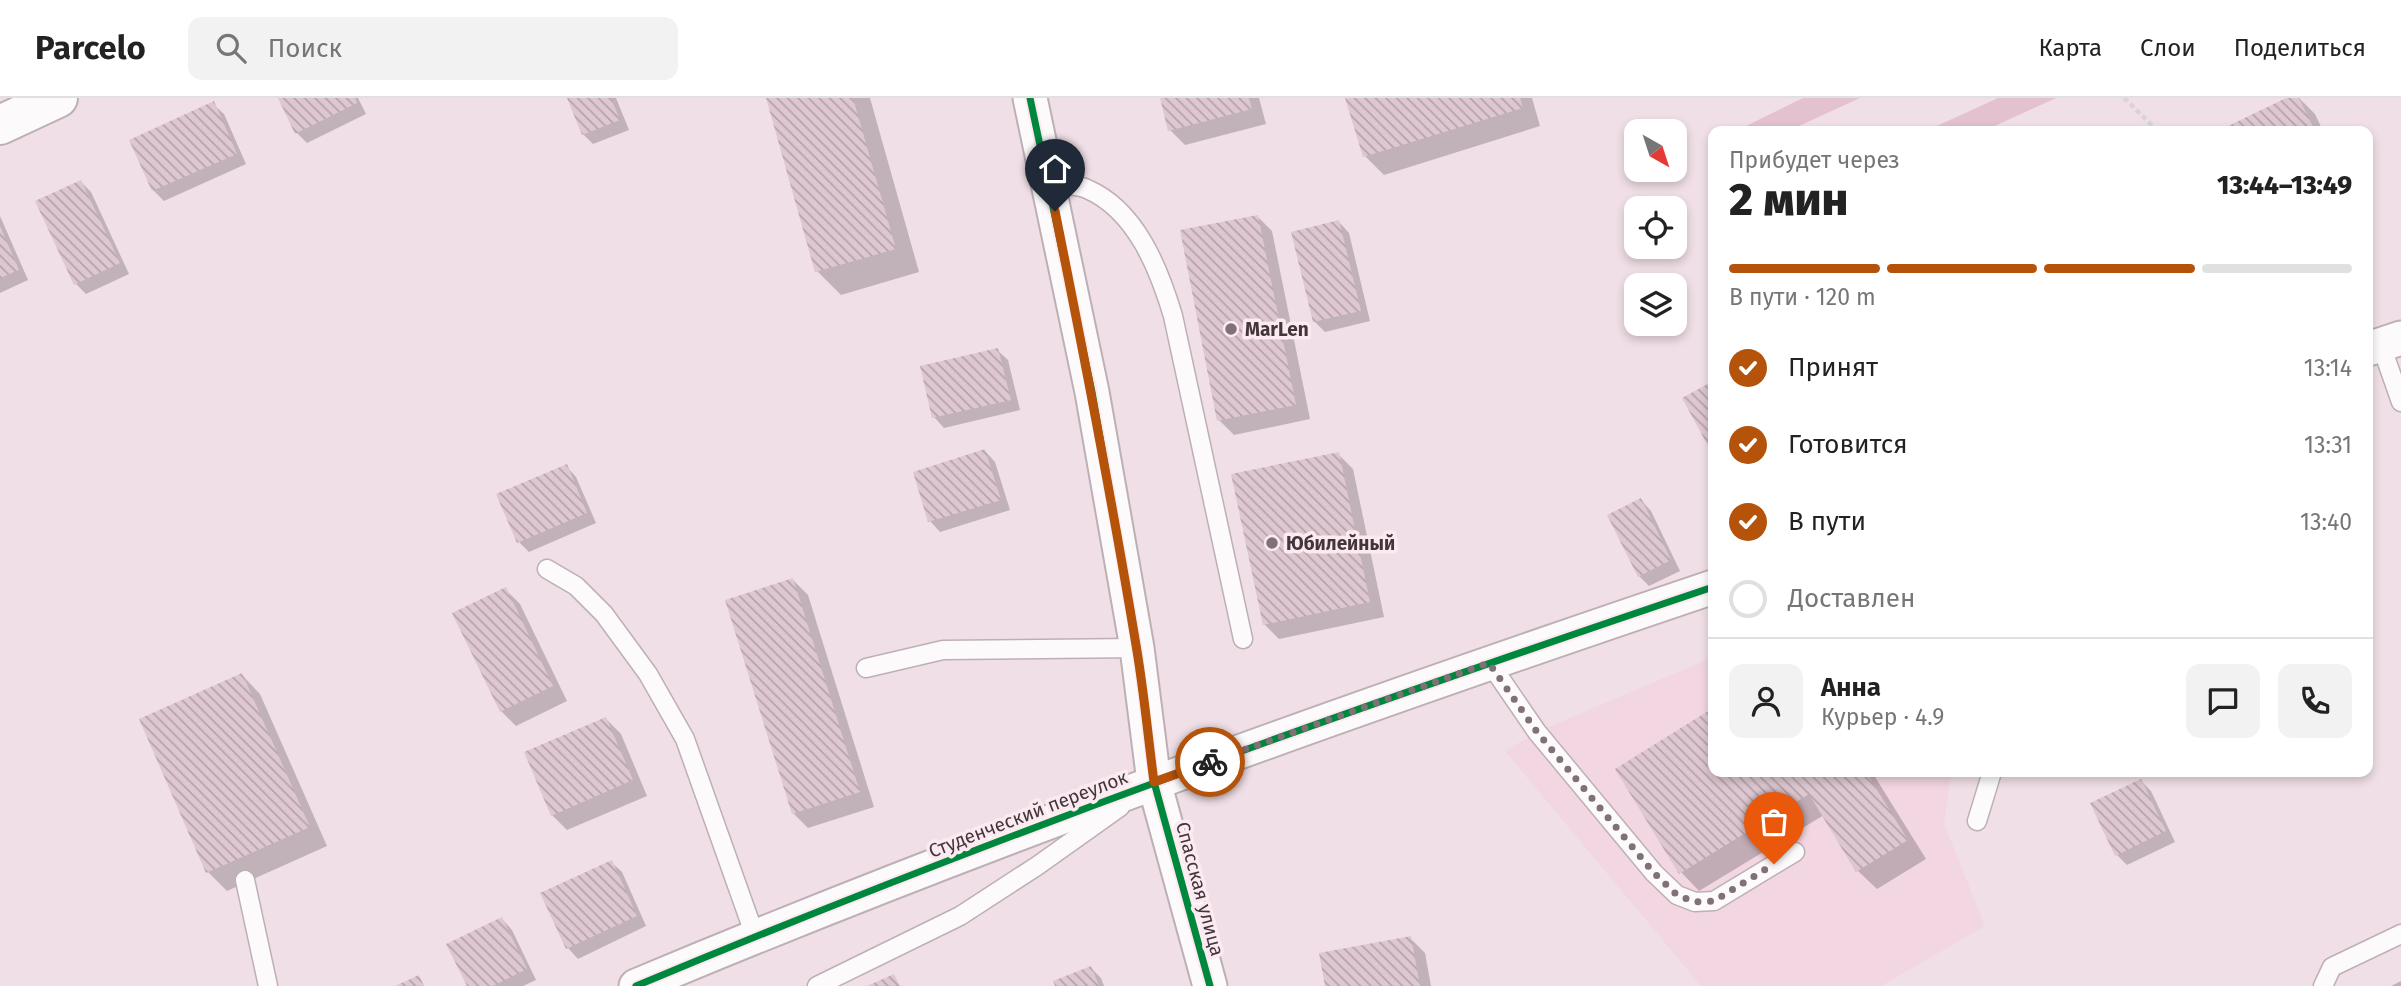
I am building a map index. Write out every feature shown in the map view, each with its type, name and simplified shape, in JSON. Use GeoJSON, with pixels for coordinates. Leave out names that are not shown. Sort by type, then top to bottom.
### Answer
{"type":"FeatureCollection","features":[{"type":"Feature","properties":{"kind":"street"},"geometry":{"type":"LineString","coordinates":[[0,125],[58,98]]}},
{"type":"Feature","properties":{"kind":"street","name":"Спасская улица"},"geometry":{"type":"LineString","coordinates":[[1030,98],[1092,392],[1137,648],[1154,782],[1210,986]]}},
{"type":"Feature","properties":{"kind":"street","name":"Студенческий переулок"},"geometry":{"type":"LineString","coordinates":[[636,986],[755,936],[1154,782],[1708,589]]}},
{"type":"Feature","properties":{"kind":"lane"},"geometry":{"type":"LineString","coordinates":[[1049,185],[1085,187],[1102,198],[1140,238],[1162,279],[1173,316],[1243,639]]}},
{"type":"Feature","properties":{"kind":"lane"},"geometry":{"type":"LineString","coordinates":[[2383,344],[2401,402]]}},
{"type":"Feature","properties":{"kind":"lane"},"geometry":{"type":"LineString","coordinates":[[547,569],[576,586],[604,614],[648,674],[685,739],[755,936]]}},
{"type":"Feature","properties":{"kind":"lane"},"geometry":{"type":"LineString","coordinates":[[866,668],[943,650],[1137,648]]}},
{"type":"Feature","properties":{"kind":"lane"},"geometry":{"type":"LineString","coordinates":[[1489,663],[1537,732],[1654,873],[1677,895],[1695,902],[1714,901],[1795,852]]}},
{"type":"Feature","properties":{"kind":"lane"},"geometry":{"type":"LineString","coordinates":[[1977,821],[1990,777]]}},
{"type":"Feature","properties":{"kind":"lane"},"geometry":{"type":"LineString","coordinates":[[817,986],[960,916],[1037,866],[1154,782]]}},
{"type":"Feature","properties":{"kind":"lane"},"geometry":{"type":"LineString","coordinates":[[245,880],[268,986]]}},
{"type":"Feature","properties":{"kind":"lane"},"geometry":{"type":"LineString","coordinates":[[2323,986],[2332,967],[2401,934]]}},
{"type":"Feature","properties":{"kind":"path"},"geometry":{"type":"LineString","coordinates":[[2124,98],[2153,126]]}},
{"type":"Feature","properties":{"kind":"shaded area"},"geometry":{"type":"Polygon","coordinates":[[[1803,98],[1860,98],[1799,126],[1746,126],[1803,98]]]}},
{"type":"Feature","properties":{"kind":"shaded area"},"geometry":{"type":"Polygon","coordinates":[[[1998,98],[2056,98],[1995,126],[1937,126],[1998,98]]]}},
{"type":"Feature","properties":{"kind":"shaded area"},"geometry":{"type":"Polygon","coordinates":[[[1708,659],[1708,777],[1952,777],[1944,824],[1985,926],[1881,986],[1701,986],[1505,751],[1537,732],[1708,659]]]}},
{"type":"Feature","properties":{"kind":"building"},"geometry":{"type":"Polygon","coordinates":[[[278,98],[355,98],[357,103],[295,134],[278,98]]]}},
{"type":"Feature","properties":{"kind":"building"},"geometry":{"type":"Polygon","coordinates":[[[567,98],[611,98],[620,120],[582,135],[567,98]]]}},
{"type":"Feature","properties":{"kind":"building"},"geometry":{"type":"Polygon","coordinates":[[[766,98],[853,98],[896,249],[815,272],[766,98]]]}},
{"type":"Feature","properties":{"kind":"building"},"geometry":{"type":"Polygon","coordinates":[[[1160,98],[1249,98],[1252,109],[1168,131],[1160,98]]]}},
{"type":"Feature","properties":{"kind":"building"},"geometry":{"type":"Polygon","coordinates":[[[1345,98],[1520,98],[1523,108],[1363,157],[1345,98]]]}},
{"type":"Feature","properties":{"kind":"building"},"geometry":{"type":"Polygon","coordinates":[[[2286,98],[2299,98],[2313,126],[2228,126],[2286,98]]]}},
{"type":"Feature","properties":{"kind":"building"},"geometry":{"type":"Polygon","coordinates":[[[214,101],[237,154],[152,191],[129,140],[214,101]]]}},
{"type":"Feature","properties":{"kind":"building"},"geometry":{"type":"Polygon","coordinates":[[[81,180],[120,263],[74,285],[35,201],[81,180]]]}},
{"type":"Feature","properties":{"kind":"building"},"geometry":{"type":"Polygon","coordinates":[[[1258,215],[1296,405],[1217,421],[1180,230],[1258,215]]]}},
{"type":"Feature","properties":{"kind":"building"},"geometry":{"type":"Polygon","coordinates":[[[1339,220],[1361,311],[1313,322],[1291,232],[1339,220]]]}},
{"type":"Feature","properties":{"kind":"building"},"geometry":{"type":"Polygon","coordinates":[[[0,226],[19,270],[0,278],[0,226]]]}},
{"type":"Feature","properties":{"kind":"building"},"geometry":{"type":"Polygon","coordinates":[[[998,348],[1011,400],[932,418],[920,366],[998,348]]]}},
{"type":"Feature","properties":{"kind":"building"},"geometry":{"type":"Polygon","coordinates":[[[1708,384],[1708,446],[1682,398],[1708,384]]]}},
{"type":"Feature","properties":{"kind":"building"},"geometry":{"type":"Polygon","coordinates":[[[985,449],[1001,500],[928,522],[913,472],[985,449]]]}},
{"type":"Feature","properties":{"kind":"building"},"geometry":{"type":"Polygon","coordinates":[[[1339,452],[1370,602],[1263,625],[1231,474],[1339,452]]]}},
{"type":"Feature","properties":{"kind":"building"},"geometry":{"type":"Polygon","coordinates":[[[567,464],[587,513],[517,543],[496,494],[567,464]]]}},
{"type":"Feature","properties":{"kind":"building"},"geometry":{"type":"Polygon","coordinates":[[[1641,498],[1671,560],[1638,577],[1607,515],[1641,498]]]}},
{"type":"Feature","properties":{"kind":"building"},"geometry":{"type":"Polygon","coordinates":[[[793,578],[860,792],[792,814],[725,600],[793,578]]]}},
{"type":"Feature","properties":{"kind":"building"},"geometry":{"type":"Polygon","coordinates":[[[506,587],[553,686],[500,712],[452,613],[506,587]]]}},
{"type":"Feature","properties":{"kind":"building"},"geometry":{"type":"Polygon","coordinates":[[[242,673],[310,827],[206,873],[139,719],[242,673]]]}},
{"type":"Feature","properties":{"kind":"building"},"geometry":{"type":"Polygon","coordinates":[[[1708,711],[1708,777],[1869,777],[1908,840],[1856,872],[1809,794],[1679,874],[1615,769],[1708,711]]]}},
{"type":"Feature","properties":{"kind":"building"},"geometry":{"type":"Polygon","coordinates":[[[606,717],[633,780],[551,816],[524,752],[606,717]]]}},
{"type":"Feature","properties":{"kind":"building"},"geometry":{"type":"Polygon","coordinates":[[[2141,779],[2166,831],[2115,856],[2090,803],[2141,779]]]}},
{"type":"Feature","properties":{"kind":"building"},"geometry":{"type":"Polygon","coordinates":[[[612,860],[637,916],[566,949],[540,893],[612,860]]]}},
{"type":"Feature","properties":{"kind":"building"},"geometry":{"type":"Polygon","coordinates":[[[502,917],[527,969],[493,986],[467,986],[446,944],[502,917]]]}},
{"type":"Feature","properties":{"kind":"building"},"geometry":{"type":"Polygon","coordinates":[[[1411,936],[1420,986],[1325,986],[1319,953],[1411,936]]]}},
{"type":"Feature","properties":{"kind":"building"},"geometry":{"type":"Polygon","coordinates":[[[1091,966],[1099,986],[1055,986],[1053,981],[1091,966]]]}},
{"type":"Feature","properties":{"kind":"building"},"geometry":{"type":"Polygon","coordinates":[[[894,974],[900,986],[867,986],[894,974]]]}},
{"type":"Feature","properties":{"kind":"building"},"geometry":{"type":"Polygon","coordinates":[[[419,975],[424,986],[395,986],[419,975]]]}},
{"type":"Feature","properties":{"kind":"cycle path"},"geometry":{"type":"LineString","coordinates":[[1030,98],[1092,392],[1137,648],[1154,782],[1210,986]]}},
{"type":"Feature","properties":{"kind":"cycle path"},"geometry":{"type":"LineString","coordinates":[[636,986],[902,878],[1036,827],[1306,728],[1708,589]]}},
{"type":"Feature","properties":{"kind":"way so far"},"geometry":{"type":"LineString","coordinates":[[1210,762],[1489,663],[1537,732],[1654,873],[1677,895],[1695,902],[1714,901],[1774,864]]}},
{"type":"Feature","properties":{"kind":"place","name":"MarLen"},"geometry":{"type":"Point","coordinates":[1231,329]}},
{"type":"Feature","properties":{"kind":"place","name":"Юбилейный"},"geometry":{"type":"Point","coordinates":[1272,543]}},
{"type":"Feature","properties":{"kind":"route"},"geometry":{"type":"LineString","coordinates":[[1055,211],[1092,392],[1137,648],[1154,782],[1210,762]]}}]}
